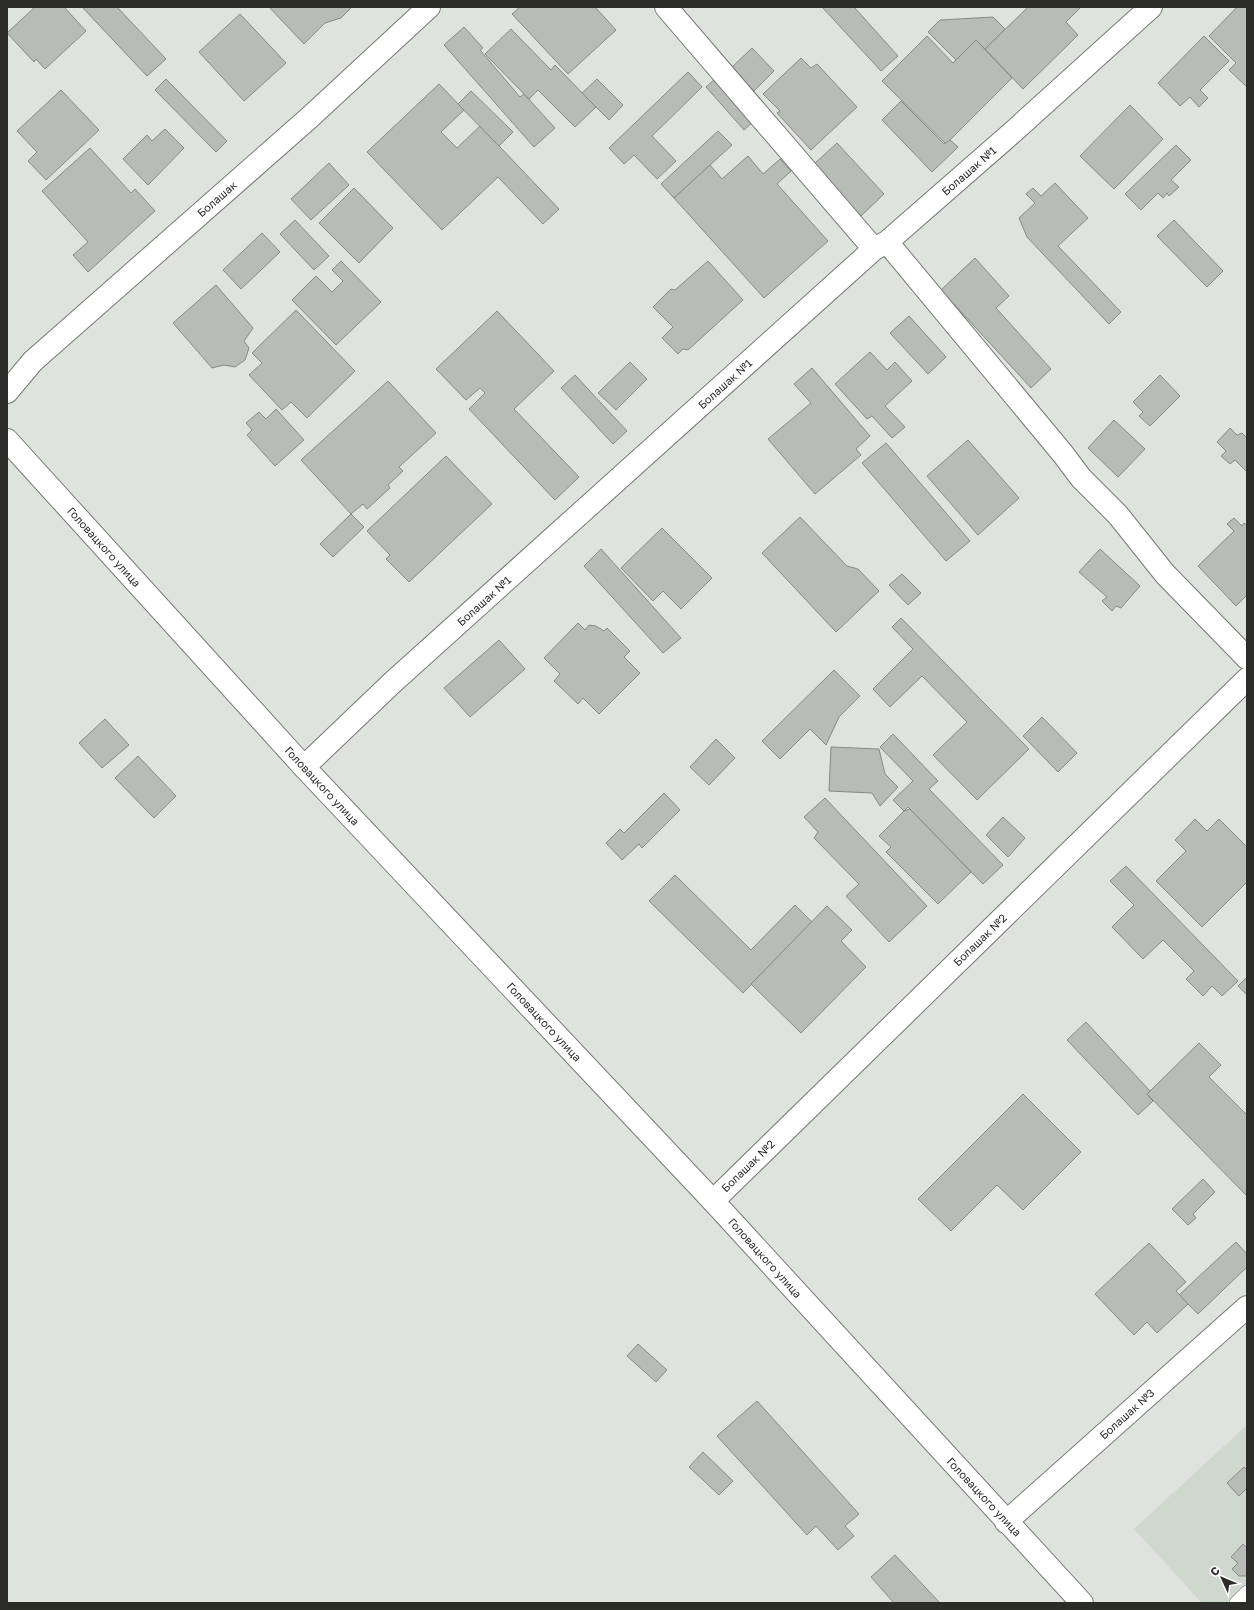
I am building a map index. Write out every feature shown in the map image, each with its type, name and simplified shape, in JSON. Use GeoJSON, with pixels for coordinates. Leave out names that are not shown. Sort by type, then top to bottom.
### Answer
{"type":"FeatureCollection","features":[{"type":"Feature","properties":{"kind":"street","name":"Болашак"},"geometry":{"type":"LineString","coordinates":[[7,392],[33,361],[309,118],[429,7]]}},
{"type":"Feature","properties":{"kind":"street"},"geometry":{"type":"LineString","coordinates":[[666,7],[881,245],[1058,448],[1081,478],[1118,515],[1165,574],[1247,658]]}},
{"type":"Feature","properties":{"kind":"street","name":"Болашак №1"},"geometry":{"type":"LineString","coordinates":[[304,767],[399,677],[881,245],[1014,131],[1151,7]]}},
{"type":"Feature","properties":{"kind":"street","name":"Головацкого улица"},"geometry":{"type":"LineString","coordinates":[[7,440],[304,767],[713,1201],[1006,1522],[1082,1603]]}},
{"type":"Feature","properties":{"kind":"street","name":"Болашак №2"},"geometry":{"type":"LineString","coordinates":[[713,1201],[1247,679]]}},
{"type":"Feature","properties":{"kind":"street","name":"Болашак №3"},"geometry":{"type":"LineString","coordinates":[[1006,1522],[1247,1307]]}},
{"type":"Feature","properties":{"kind":"lane"},"geometry":{"type":"LineString","coordinates":[[1236,1603],[1247,1592]]}},
{"type":"Feature","properties":{"kind":"shaded area"},"geometry":{"type":"Polygon","coordinates":[[[1247,1425],[1247,1603],[1202,1603],[1134,1529],[1247,1425]]]}},
{"type":"Feature","properties":{"kind":"building"},"geometry":{"type":"Polygon","coordinates":[[[35,7],[64,7],[86,31],[45,69],[36,59],[34,62],[7,33],[35,7]]]}},
{"type":"Feature","properties":{"kind":"building"},"geometry":{"type":"Polygon","coordinates":[[[82,7],[117,7],[166,59],[147,76],[82,7]]]}},
{"type":"Feature","properties":{"kind":"building"},"geometry":{"type":"Polygon","coordinates":[[[269,7],[352,7],[341,18],[325,23],[304,44],[269,7]]]}},
{"type":"Feature","properties":{"kind":"building"},"geometry":{"type":"Polygon","coordinates":[[[520,7],[595,7],[616,30],[568,74],[512,14],[520,7]]]}},
{"type":"Feature","properties":{"kind":"building"},"geometry":{"type":"Polygon","coordinates":[[[822,7],[854,7],[898,56],[881,71],[822,7]]]}},
{"type":"Feature","properties":{"kind":"building"},"geometry":{"type":"Polygon","coordinates":[[[1028,7],[1081,7],[1066,22],[1078,35],[1023,89],[985,49],[1028,7]]]}},
{"type":"Feature","properties":{"kind":"building"},"geometry":{"type":"Polygon","coordinates":[[[1237,7],[1247,7],[1247,87],[1229,70],[1236,63],[1209,36],[1237,7]]]}},
{"type":"Feature","properties":{"kind":"building"},"geometry":{"type":"Polygon","coordinates":[[[240,14],[286,63],[244,101],[199,52],[240,14]]]}},
{"type":"Feature","properties":{"kind":"building"},"geometry":{"type":"Polygon","coordinates":[[[993,17],[1005,29],[985,49],[976,40],[956,60],[928,32],[940,20],[993,17]]]}},
{"type":"Feature","properties":{"kind":"building"},"geometry":{"type":"Polygon","coordinates":[[[464,27],[483,48],[480,50],[520,97],[524,94],[555,128],[534,147],[444,45],[464,27]]]}},
{"type":"Feature","properties":{"kind":"building"},"geometry":{"type":"Polygon","coordinates":[[[511,29],[551,70],[555,65],[596,107],[575,127],[538,90],[529,99],[485,54],[511,29]]]}},
{"type":"Feature","properties":{"kind":"building"},"geometry":{"type":"Polygon","coordinates":[[[927,36],[953,63],[976,40],[1012,78],[946,144],[882,81],[927,36]]]}},
{"type":"Feature","properties":{"kind":"building"},"geometry":{"type":"Polygon","coordinates":[[[1204,36],[1229,61],[1200,90],[1208,98],[1199,107],[1190,97],[1180,106],[1158,83],[1204,36]]]}},
{"type":"Feature","properties":{"kind":"building"},"geometry":{"type":"Polygon","coordinates":[[[752,48],[774,71],[754,91],[731,68],[752,48]]]}},
{"type":"Feature","properties":{"kind":"building"},"geometry":{"type":"Polygon","coordinates":[[[801,58],[811,68],[817,64],[857,107],[811,150],[777,113],[780,111],[763,94],[801,58]]]}},
{"type":"Feature","properties":{"kind":"building"},"geometry":{"type":"Polygon","coordinates":[[[688,72],[702,87],[652,136],[676,161],[657,179],[634,155],[624,164],[609,148],[688,72]]]}},
{"type":"Feature","properties":{"kind":"building"},"geometry":{"type":"Polygon","coordinates":[[[716,78],[755,120],[744,130],[706,87],[716,78]]]}},
{"type":"Feature","properties":{"kind":"building"},"geometry":{"type":"Polygon","coordinates":[[[166,79],[227,141],[216,152],[155,90],[166,79]]]}},
{"type":"Feature","properties":{"kind":"building"},"geometry":{"type":"Polygon","coordinates":[[[597,79],[623,105],[609,120],[582,93],[597,79]]]}},
{"type":"Feature","properties":{"kind":"building"},"geometry":{"type":"Polygon","coordinates":[[[439,84],[464,110],[441,132],[457,148],[480,126],[559,209],[543,224],[498,177],[442,230],[367,152],[439,84]]]}},
{"type":"Feature","properties":{"kind":"building"},"geometry":{"type":"Polygon","coordinates":[[[61,90],[99,130],[46,180],[28,161],[37,152],[17,131],[61,90]]]}},
{"type":"Feature","properties":{"kind":"building"},"geometry":{"type":"Polygon","coordinates":[[[471,91],[513,132],[499,146],[458,104],[471,91]]]}},
{"type":"Feature","properties":{"kind":"building"},"geometry":{"type":"Polygon","coordinates":[[[901,101],[944,144],[950,140],[958,147],[932,172],[882,120],[901,101]]]}},
{"type":"Feature","properties":{"kind":"building"},"geometry":{"type":"Polygon","coordinates":[[[1130,105],[1163,139],[1114,189],[1080,156],[1130,105]]]}},
{"type":"Feature","properties":{"kind":"building"},"geometry":{"type":"Polygon","coordinates":[[[165,129],[184,148],[148,185],[123,159],[147,135],[152,141],[165,129]]]}},
{"type":"Feature","properties":{"kind":"building"},"geometry":{"type":"Polygon","coordinates":[[[718,131],[732,145],[674,198],[661,184],[718,131]]]}},
{"type":"Feature","properties":{"kind":"building"},"geometry":{"type":"Polygon","coordinates":[[[837,143],[884,194],[861,216],[813,165],[837,143]]]}},
{"type":"Feature","properties":{"kind":"building"},"geometry":{"type":"Polygon","coordinates":[[[1176,145],[1191,160],[1171,180],[1179,187],[1169,196],[1167,193],[1163,198],[1158,193],[1141,210],[1125,194],[1176,145]]]}},
{"type":"Feature","properties":{"kind":"building"},"geometry":{"type":"Polygon","coordinates":[[[90,148],[131,193],[135,189],[155,211],[88,272],[73,255],[88,242],[42,191],[90,148]]]}},
{"type":"Feature","properties":{"kind":"building"},"geometry":{"type":"Polygon","coordinates":[[[748,156],[763,174],[780,159],[791,171],[777,184],[828,241],[764,298],[674,198],[710,165],[722,179],[748,156]]]}},
{"type":"Feature","properties":{"kind":"building"},"geometry":{"type":"Polygon","coordinates":[[[329,163],[349,185],[311,220],[291,199],[329,163]]]}},
{"type":"Feature","properties":{"kind":"building"},"geometry":{"type":"Polygon","coordinates":[[[1055,183],[1088,218],[1058,246],[1121,312],[1109,324],[1027,237],[1019,218],[1035,203],[1026,194],[1033,188],[1041,196],[1055,183]]]}},
{"type":"Feature","properties":{"kind":"building"},"geometry":{"type":"Polygon","coordinates":[[[354,188],[393,228],[359,263],[319,223],[354,188]]]}},
{"type":"Feature","properties":{"kind":"building"},"geometry":{"type":"Polygon","coordinates":[[[295,220],[329,256],[314,270],[280,234],[295,220]]]}},
{"type":"Feature","properties":{"kind":"building"},"geometry":{"type":"Polygon","coordinates":[[[1174,220],[1223,271],[1207,287],[1157,236],[1174,220]]]}},
{"type":"Feature","properties":{"kind":"building"},"geometry":{"type":"Polygon","coordinates":[[[262,233],[280,252],[241,289],[223,270],[262,233]]]}},
{"type":"Feature","properties":{"kind":"building"},"geometry":{"type":"Polygon","coordinates":[[[975,258],[1009,296],[996,308],[1051,369],[1031,388],[941,290],[975,258]]]}},
{"type":"Feature","properties":{"kind":"building"},"geometry":{"type":"Polygon","coordinates":[[[341,261],[381,302],[336,345],[292,300],[316,276],[332,292],[343,281],[332,270],[341,261]]]}},
{"type":"Feature","properties":{"kind":"building"},"geometry":{"type":"Polygon","coordinates":[[[708,261],[743,300],[688,350],[683,349],[678,354],[662,338],[673,327],[653,307],[671,289],[675,290],[708,261]]]}},
{"type":"Feature","properties":{"kind":"building"},"geometry":{"type":"Polygon","coordinates":[[[216,285],[253,328],[244,341],[249,348],[245,360],[235,367],[224,365],[212,368],[173,323],[216,285]]]}},
{"type":"Feature","properties":{"kind":"building"},"geometry":{"type":"Polygon","coordinates":[[[296,310],[355,371],[307,418],[291,402],[282,410],[249,375],[262,363],[252,353],[296,310]]]}},
{"type":"Feature","properties":{"kind":"building"},"geometry":{"type":"Polygon","coordinates":[[[497,311],[554,371],[514,409],[579,477],[555,500],[469,409],[485,393],[480,388],[466,400],[436,369],[497,311]]]}},
{"type":"Feature","properties":{"kind":"building"},"geometry":{"type":"Polygon","coordinates":[[[909,316],[946,357],[928,374],[890,333],[909,316]]]}},
{"type":"Feature","properties":{"kind":"building"},"geometry":{"type":"Polygon","coordinates":[[[870,352],[887,370],[895,362],[912,381],[885,406],[905,427],[892,438],[872,416],[867,419],[835,384],[870,352]]]}},
{"type":"Feature","properties":{"kind":"building"},"geometry":{"type":"Polygon","coordinates":[[[630,362],[647,379],[616,410],[598,393],[630,362]]]}},
{"type":"Feature","properties":{"kind":"building"},"geometry":{"type":"Polygon","coordinates":[[[812,368],[870,436],[856,449],[861,455],[815,494],[768,439],[811,403],[794,384],[812,368]]]}},
{"type":"Feature","properties":{"kind":"building"},"geometry":{"type":"Polygon","coordinates":[[[575,375],[627,431],[613,444],[561,388],[575,375]]]}},
{"type":"Feature","properties":{"kind":"building"},"geometry":{"type":"Polygon","coordinates":[[[1160,375],[1180,396],[1150,426],[1139,416],[1143,412],[1133,402],[1160,375]]]}},
{"type":"Feature","properties":{"kind":"building"},"geometry":{"type":"Polygon","coordinates":[[[388,381],[436,433],[399,467],[403,471],[388,485],[390,488],[367,509],[363,504],[351,514],[301,460],[388,381]]]}},
{"type":"Feature","properties":{"kind":"building"},"geometry":{"type":"Polygon","coordinates":[[[276,409],[304,440],[275,466],[247,435],[252,430],[246,423],[259,412],[266,419],[276,409]]]}},
{"type":"Feature","properties":{"kind":"building"},"geometry":{"type":"Polygon","coordinates":[[[1114,420],[1145,449],[1118,477],[1088,448],[1114,420]]]}},
{"type":"Feature","properties":{"kind":"building"},"geometry":{"type":"Polygon","coordinates":[[[1230,428],[1237,435],[1242,433],[1247,438],[1247,472],[1235,460],[1230,464],[1221,456],[1226,451],[1217,442],[1230,428]]]}},
{"type":"Feature","properties":{"kind":"building"},"geometry":{"type":"Polygon","coordinates":[[[968,440],[1019,498],[978,535],[927,476],[968,440]]]}},
{"type":"Feature","properties":{"kind":"building"},"geometry":{"type":"Polygon","coordinates":[[[886,443],[970,541],[946,561],[862,463],[886,443]]]}},
{"type":"Feature","properties":{"kind":"building"},"geometry":{"type":"Polygon","coordinates":[[[446,456],[492,504],[409,582],[386,559],[390,555],[367,531],[446,456]]]}},
{"type":"Feature","properties":{"kind":"building"},"geometry":{"type":"Polygon","coordinates":[[[351,514],[364,527],[333,557],[320,544],[351,514]]]}},
{"type":"Feature","properties":{"kind":"building"},"geometry":{"type":"Polygon","coordinates":[[[800,517],[847,566],[858,569],[879,591],[836,632],[762,553],[800,517]]]}},
{"type":"Feature","properties":{"kind":"building"},"geometry":{"type":"Polygon","coordinates":[[[1234,518],[1242,526],[1244,523],[1247,525],[1247,595],[1236,606],[1198,566],[1234,531],[1227,524],[1234,518]]]}},
{"type":"Feature","properties":{"kind":"building"},"geometry":{"type":"Polygon","coordinates":[[[662,528],[712,578],[681,609],[663,591],[653,601],[621,568],[662,528]]]}},
{"type":"Feature","properties":{"kind":"building"},"geometry":{"type":"Polygon","coordinates":[[[601,549],[681,638],[663,653],[584,566],[601,549]]]}},
{"type":"Feature","properties":{"kind":"building"},"geometry":{"type":"Polygon","coordinates":[[[1100,549],[1140,586],[1121,608],[1116,606],[1112,611],[1102,601],[1107,597],[1079,572],[1100,549]]]}},
{"type":"Feature","properties":{"kind":"building"},"geometry":{"type":"Polygon","coordinates":[[[902,574],[921,593],[908,605],[889,585],[902,574]]]}},
{"type":"Feature","properties":{"kind":"building"},"geometry":{"type":"Polygon","coordinates":[[[901,618],[1029,749],[977,800],[933,755],[967,722],[922,676],[890,707],[873,689],[913,649],[892,627],[901,618]]]}},
{"type":"Feature","properties":{"kind":"building"},"geometry":{"type":"Polygon","coordinates":[[[578,623],[585,630],[589,625],[596,626],[604,631],[607,628],[630,651],[624,657],[640,673],[599,714],[583,698],[578,704],[554,681],[560,674],[544,658],[578,623]]]}},
{"type":"Feature","properties":{"kind":"building"},"geometry":{"type":"Polygon","coordinates":[[[499,640],[525,669],[470,717],[444,688],[499,640]]]}},
{"type":"Feature","properties":{"kind":"building"},"geometry":{"type":"Polygon","coordinates":[[[834,670],[860,696],[839,717],[826,745],[810,729],[780,759],[762,741],[834,670]]]}},
{"type":"Feature","properties":{"kind":"building"},"geometry":{"type":"Polygon","coordinates":[[[1042,717],[1077,753],[1058,772],[1023,736],[1042,717]]]}},
{"type":"Feature","properties":{"kind":"building"},"geometry":{"type":"Polygon","coordinates":[[[105,719],[129,745],[102,768],[79,743],[105,719]]]}},
{"type":"Feature","properties":{"kind":"building"},"geometry":{"type":"Polygon","coordinates":[[[893,734],[938,781],[929,789],[1003,865],[983,884],[908,807],[904,811],[893,800],[913,781],[880,747],[893,734]]]}},
{"type":"Feature","properties":{"kind":"building"},"geometry":{"type":"Polygon","coordinates":[[[716,739],[735,758],[709,785],[690,767],[716,739]]]}},
{"type":"Feature","properties":{"kind":"building"},"geometry":{"type":"Polygon","coordinates":[[[831,747],[879,749],[885,774],[898,787],[880,806],[872,793],[829,791],[831,747]]]}},
{"type":"Feature","properties":{"kind":"building"},"geometry":{"type":"Polygon","coordinates":[[[138,756],[176,796],[154,818],[115,778],[138,756]]]}},
{"type":"Feature","properties":{"kind":"building"},"geometry":{"type":"Polygon","coordinates":[[[664,793],[680,810],[642,848],[639,844],[622,860],[606,843],[620,829],[624,833],[664,793]]]}},
{"type":"Feature","properties":{"kind":"building"},"geometry":{"type":"Polygon","coordinates":[[[825,798],[927,906],[889,942],[846,896],[859,884],[814,838],[818,832],[804,817],[825,798]]]}},
{"type":"Feature","properties":{"kind":"building"},"geometry":{"type":"Polygon","coordinates":[[[910,809],[971,872],[938,904],[886,852],[891,847],[879,836],[904,811],[910,809]]]}},
{"type":"Feature","properties":{"kind":"building"},"geometry":{"type":"Polygon","coordinates":[[[1003,817],[1025,838],[1008,857],[986,835],[1003,817]]]}},
{"type":"Feature","properties":{"kind":"building"},"geometry":{"type":"Polygon","coordinates":[[[1195,819],[1207,831],[1219,819],[1247,847],[1247,882],[1202,927],[1156,881],[1186,851],[1175,840],[1195,819]]]}},
{"type":"Feature","properties":{"kind":"building"},"geometry":{"type":"Polygon","coordinates":[[[1126,866],[1238,981],[1222,996],[1212,986],[1203,996],[1186,979],[1194,971],[1163,940],[1143,959],[1112,927],[1134,905],[1110,881],[1126,866]]]}},
{"type":"Feature","properties":{"kind":"building"},"geometry":{"type":"Polygon","coordinates":[[[675,875],[751,950],[795,905],[812,922],[743,993],[649,901],[675,875]]]}},
{"type":"Feature","properties":{"kind":"building"},"geometry":{"type":"Polygon","coordinates":[[[827,906],[852,930],[841,941],[866,967],[801,1033],[751,984],[827,906]]]}},
{"type":"Feature","properties":{"kind":"building"},"geometry":{"type":"Polygon","coordinates":[[[1247,977],[1247,995],[1238,986],[1247,977]]]}},
{"type":"Feature","properties":{"kind":"building"},"geometry":{"type":"Polygon","coordinates":[[[1086,1022],[1150,1091],[1147,1094],[1153,1101],[1138,1115],[1067,1040],[1086,1022]]]}},
{"type":"Feature","properties":{"kind":"building"},"geometry":{"type":"Polygon","coordinates":[[[1199,1043],[1221,1065],[1209,1077],[1247,1115],[1247,1196],[1147,1094],[1199,1043]]]}},
{"type":"Feature","properties":{"kind":"building"},"geometry":{"type":"Polygon","coordinates":[[[1023,1094],[1081,1152],[1023,1210],[997,1185],[951,1231],[918,1199],[1023,1094]]]}},
{"type":"Feature","properties":{"kind":"building"},"geometry":{"type":"Polygon","coordinates":[[[1203,1179],[1215,1192],[1193,1214],[1196,1218],[1188,1225],[1172,1209],[1203,1179]]]}},
{"type":"Feature","properties":{"kind":"building"},"geometry":{"type":"Polygon","coordinates":[[[1236,1242],[1247,1254],[1247,1267],[1198,1314],[1179,1295],[1236,1242]]]}},
{"type":"Feature","properties":{"kind":"building"},"geometry":{"type":"Polygon","coordinates":[[[1149,1243],[1186,1282],[1176,1291],[1188,1304],[1157,1333],[1147,1322],[1134,1335],[1095,1294],[1149,1243]]]}},
{"type":"Feature","properties":{"kind":"building"},"geometry":{"type":"Polygon","coordinates":[[[638,1344],[667,1370],[656,1382],[627,1356],[638,1344]]]}},
{"type":"Feature","properties":{"kind":"building"},"geometry":{"type":"Polygon","coordinates":[[[757,1401],[859,1514],[845,1526],[854,1536],[838,1550],[816,1526],[807,1535],[717,1436],[757,1401]]]}},
{"type":"Feature","properties":{"kind":"building"},"geometry":{"type":"Polygon","coordinates":[[[703,1452],[733,1481],[719,1495],[689,1467],[703,1452]]]}},
{"type":"Feature","properties":{"kind":"building"},"geometry":{"type":"Polygon","coordinates":[[[1244,1467],[1247,1470],[1247,1488],[1239,1496],[1227,1483],[1244,1467]]]}},
{"type":"Feature","properties":{"kind":"building"},"geometry":{"type":"Polygon","coordinates":[[[1243,1544],[1247,1548],[1247,1576],[1239,1576],[1232,1569],[1238,1563],[1231,1557],[1243,1544]]]}},
{"type":"Feature","properties":{"kind":"building"},"geometry":{"type":"Polygon","coordinates":[[[895,1555],[940,1603],[894,1603],[871,1577],[895,1555]]]}}]}
